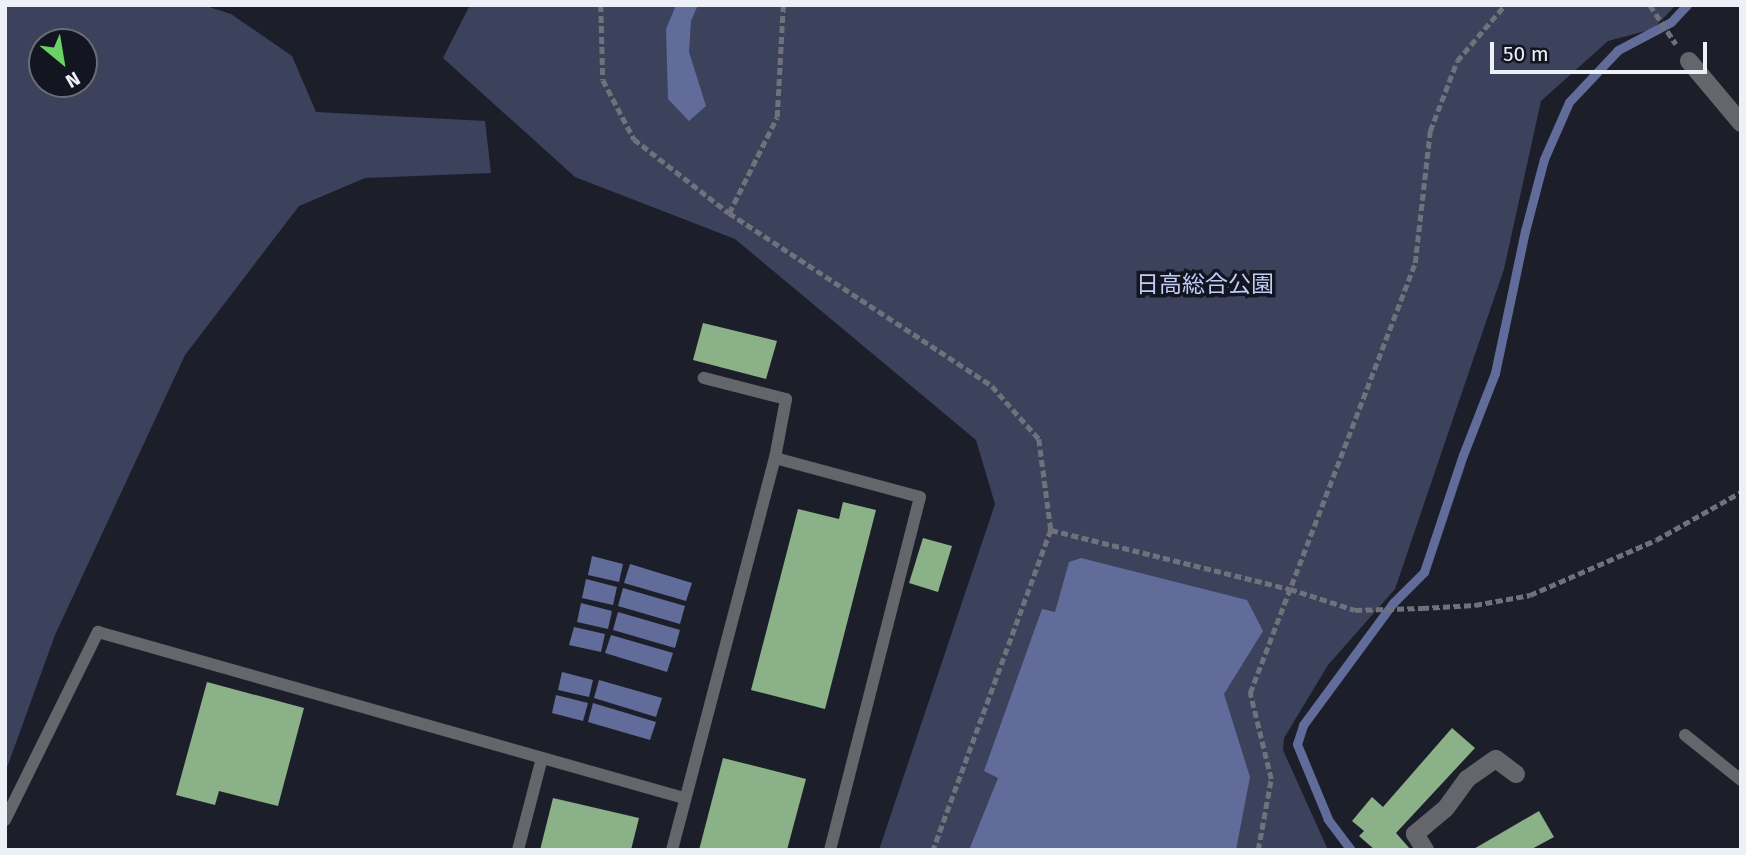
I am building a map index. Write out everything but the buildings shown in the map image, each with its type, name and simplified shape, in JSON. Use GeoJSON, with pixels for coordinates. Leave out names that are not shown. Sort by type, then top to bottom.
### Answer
{"type":"FeatureCollection","features":[{"type":"Feature","properties":{"kind":"street"},"geometry":{"type":"LineString","coordinates":[[1689,61],[1741,123]]}},
{"type":"Feature","properties":{"kind":"street"},"geometry":{"type":"LineString","coordinates":[[1728,108],[1741,95]]}},
{"type":"Feature","properties":{"kind":"street"},"geometry":{"type":"LineString","coordinates":[[1425,850],[1415,834],[1446,808],[1467,779],[1496,759],[1516,774]]}},
{"type":"Feature","properties":{"kind":"lane"},"geometry":{"type":"LineString","coordinates":[[672,850],[775,458],[786,399],[704,378]]}},
{"type":"Feature","properties":{"kind":"lane"},"geometry":{"type":"LineString","coordinates":[[775,458],[920,497],[830,850]]}},
{"type":"Feature","properties":{"kind":"lane"},"geometry":{"type":"LineString","coordinates":[[5,820],[98,632],[684,798]]}},
{"type":"Feature","properties":{"kind":"lane"},"geometry":{"type":"LineString","coordinates":[[1685,735],[1741,780]]}},
{"type":"Feature","properties":{"kind":"lane"},"geometry":{"type":"LineString","coordinates":[[518,850],[542,758]]}},
{"type":"Feature","properties":{"kind":"path"},"geometry":{"type":"LineString","coordinates":[[601,5],[603,80],[634,139],[729,213],[992,386],[1039,439],[1051,530],[933,850]]}},
{"type":"Feature","properties":{"kind":"path"},"geometry":{"type":"LineString","coordinates":[[729,213],[777,117],[783,5]]}},
{"type":"Feature","properties":{"kind":"path"},"geometry":{"type":"LineString","coordinates":[[1258,850],[1271,779],[1250,693],[1415,263],[1430,131],[1457,61],[1505,5]]}},
{"type":"Feature","properties":{"kind":"path"},"geometry":{"type":"LineString","coordinates":[[1650,5],[1689,61]]}},
{"type":"Feature","properties":{"kind":"path"},"geometry":{"type":"LineString","coordinates":[[1051,530],[1290,589],[1355,610],[1422,608],[1475,605],[1530,595],[1656,540],[1741,492]]}},
{"type":"Feature","properties":{"kind":"green space"},"geometry":{"type":"Polygon","coordinates":[[[5,5],[203,5],[231,14],[292,56],[316,112],[485,121],[491,173],[365,178],[299,206],[185,355],[55,635],[5,773],[5,5]]]}},
{"type":"Feature","properties":{"kind":"green space","name":"日高総合公園"},"geometry":{"type":"Polygon","coordinates":[[[470,5],[1676,5],[1653,29],[1608,41],[1541,101],[1504,269],[1395,589],[1328,665],[1284,738],[1283,750],[1328,850],[879,850],[995,504],[976,440],[735,239],[575,177],[443,58],[470,5]]]}},
{"type":"Feature","properties":{"kind":"water"},"geometry":{"type":"Polygon","coordinates":[[[676,5],[698,5],[691,21],[689,52],[706,106],[689,121],[668,99],[666,29],[676,5]]]}},
{"type":"Feature","properties":{"kind":"water"},"geometry":{"type":"Polygon","coordinates":[[[592,556],[623,564],[619,582],[588,575],[592,556]]]}},
{"type":"Feature","properties":{"kind":"water"},"geometry":{"type":"Polygon","coordinates":[[[1081,558],[1247,600],[1263,631],[1224,694],[1250,777],[1236,850],[969,850],[998,778],[984,771],[1042,609],[1055,612],[1069,562],[1081,558]]]}},
{"type":"Feature","properties":{"kind":"water"},"geometry":{"type":"Polygon","coordinates":[[[630,564],[692,583],[686,601],[624,583],[630,564]]]}},
{"type":"Feature","properties":{"kind":"water"},"geometry":{"type":"Polygon","coordinates":[[[586,579],[617,587],[613,605],[582,598],[586,579]]]}},
{"type":"Feature","properties":{"kind":"water"},"geometry":{"type":"Polygon","coordinates":[[[623,588],[685,606],[680,624],[618,606],[623,588]]]}},
{"type":"Feature","properties":{"kind":"water"},"geometry":{"type":"Polygon","coordinates":[[[581,603],[612,611],[608,629],[577,622],[581,603]]]}},
{"type":"Feature","properties":{"kind":"water"},"geometry":{"type":"Polygon","coordinates":[[[618,612],[680,630],[675,648],[613,630],[618,612]]]}},
{"type":"Feature","properties":{"kind":"water"},"geometry":{"type":"Polygon","coordinates":[[[574,627],[605,634],[601,652],[569,645],[574,627]]]}},
{"type":"Feature","properties":{"kind":"water"},"geometry":{"type":"Polygon","coordinates":[[[611,635],[673,653],[667,672],[605,653],[611,635]]]}},
{"type":"Feature","properties":{"kind":"water"},"geometry":{"type":"Polygon","coordinates":[[[562,672],[593,680],[589,697],[558,690],[562,672]]]}},
{"type":"Feature","properties":{"kind":"water"},"geometry":{"type":"Polygon","coordinates":[[[599,680],[662,698],[656,717],[594,698],[599,680]]]}},
{"type":"Feature","properties":{"kind":"water"},"geometry":{"type":"Polygon","coordinates":[[[556,695],[588,703],[583,721],[552,713],[556,695]]]}},
{"type":"Feature","properties":{"kind":"water"},"geometry":{"type":"Polygon","coordinates":[[[593,703],[656,722],[650,740],[588,722],[593,703]]]}},
{"type":"Feature","properties":{"kind":"waterway"},"geometry":{"type":"LineString","coordinates":[[1351,850],[1328,819],[1297,744],[1303,725],[1393,603],[1424,572],[1463,455],[1495,373],[1525,231],[1544,159],[1569,102],[1618,50],[1671,22],[1687,5]]}}]}
